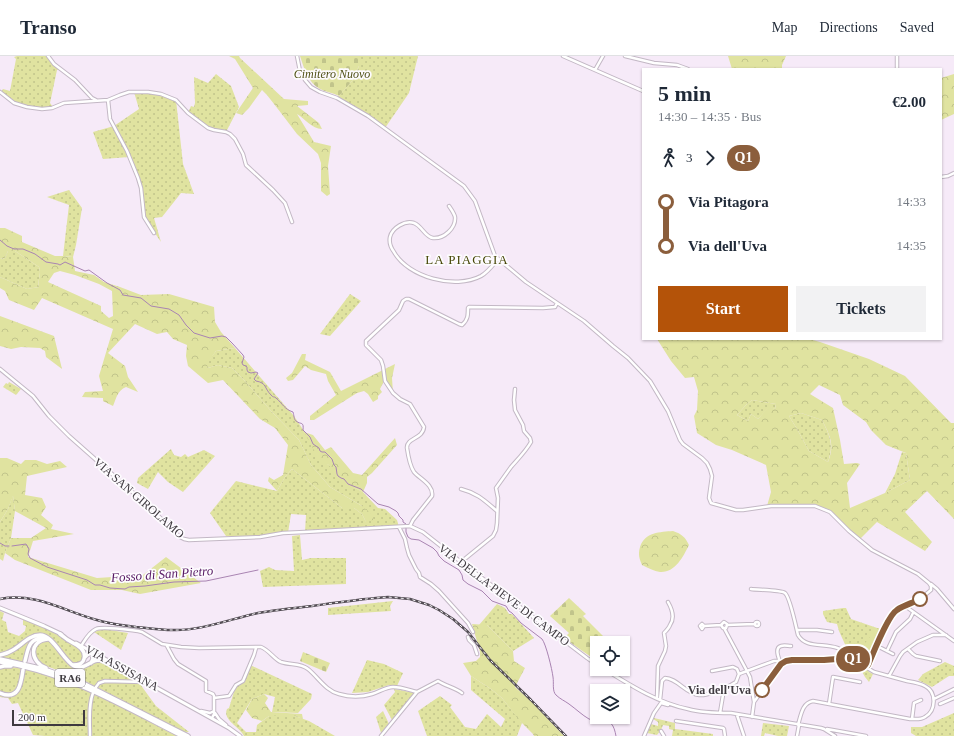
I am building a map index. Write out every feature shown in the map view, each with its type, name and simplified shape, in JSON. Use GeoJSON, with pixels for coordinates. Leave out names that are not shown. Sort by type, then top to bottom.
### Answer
{"type":"FeatureCollection","features":[{"type":"Feature","properties":{"kind":"highway"},"geometry":{"type":"LineString","coordinates":[[60,634],[82,649],[84,658]]}},
{"type":"Feature","properties":{"kind":"highway"},"geometry":{"type":"LineString","coordinates":[[0,655],[11,652],[25,641],[42,635],[45,636],[72,665],[84,667],[98,660],[104,661],[120,670],[130,673]]}},
{"type":"Feature","properties":{"kind":"highway"},"geometry":{"type":"LineString","coordinates":[[25,662],[28,648],[31,643],[37,639],[44,638],[49,640]]}},
{"type":"Feature","properties":{"kind":"highway"},"geometry":{"type":"LineString","coordinates":[[49,640],[41,640],[34,646],[34,655],[37,661],[43,666],[73,677],[81,682]]}},
{"type":"Feature","properties":{"kind":"highway"},"geometry":{"type":"LineString","coordinates":[[72,665],[82,663],[87,654],[92,652],[91,663]]}},
{"type":"Feature","properties":{"kind":"highway","name":"RA6"},"geometry":{"type":"LineString","coordinates":[[0,661],[44,669],[81,682],[177,732],[188,736]]}},
{"type":"Feature","properties":{"kind":"highway","name":"RA6"},"geometry":{"type":"LineString","coordinates":[[0,661],[44,672],[73,682],[135,710]]}},
{"type":"Feature","properties":{"kind":"highway"},"geometry":{"type":"LineString","coordinates":[[0,667],[9,666],[44,672]]}},
{"type":"Feature","properties":{"kind":"highway"},"geometry":{"type":"LineString","coordinates":[[0,693],[10,695],[19,690],[23,670]]}},
{"type":"Feature","properties":{"kind":"highway","name":"RA6"},"geometry":{"type":"LineString","coordinates":[[177,732],[182,736]]}},
{"type":"Feature","properties":{"kind":"main road","name":"VIA ASSISANA"},"geometry":{"type":"LineString","coordinates":[[0,608],[60,634],[194,708],[240,736]]}},
{"type":"Feature","properties":{"kind":"street"},"geometry":{"type":"LineString","coordinates":[[48,56],[54,64],[75,80],[92,98],[97,101]]}},
{"type":"Feature","properties":{"kind":"street"},"geometry":{"type":"LineString","coordinates":[[296,56],[300,71],[311,87],[337,98],[368,116],[464,186],[475,201],[495,256],[526,282],[584,321],[628,358],[650,381],[668,411],[680,440],[707,463],[712,476],[709,498],[711,503],[736,510],[771,506],[815,506],[830,512],[849,531],[872,550],[918,574],[937,588],[954,609]]}},
{"type":"Feature","properties":{"kind":"street"},"geometry":{"type":"LineString","coordinates":[[563,56],[642,90]]}},
{"type":"Feature","properties":{"kind":"street"},"geometry":{"type":"LineString","coordinates":[[595,70],[603,56]]}},
{"type":"Feature","properties":{"kind":"street"},"geometry":{"type":"LineString","coordinates":[[625,56],[654,63],[677,65],[685,68]]}},
{"type":"Feature","properties":{"kind":"street"},"geometry":{"type":"LineString","coordinates":[[897,56],[897,68]]}},
{"type":"Feature","properties":{"kind":"street"},"geometry":{"type":"LineString","coordinates":[[0,92],[14,102],[27,107],[42,109],[52,108],[64,103],[108,100],[120,94],[129,92],[161,94],[176,100],[188,113],[208,128],[226,132],[236,139],[246,165],[285,203],[292,222]]}},
{"type":"Feature","properties":{"kind":"street"},"geometry":{"type":"LineString","coordinates":[[108,100],[110,119],[127,151],[138,178],[141,188],[144,217],[154,233]]}},
{"type":"Feature","properties":{"kind":"street"},"geometry":{"type":"LineString","coordinates":[[942,177],[954,173]]}},
{"type":"Feature","properties":{"kind":"street"},"geometry":{"type":"LineString","coordinates":[[449,206],[455,219],[450,232],[446,234],[434,238],[429,236],[414,223],[400,225],[394,230],[390,236],[390,242],[394,252],[404,263],[423,276],[443,281],[467,282],[482,276],[498,259]]}},
{"type":"Feature","properties":{"kind":"street"},"geometry":{"type":"LineString","coordinates":[[410,526],[433,493],[414,471],[407,445],[408,442],[421,435],[424,428],[410,404],[400,399],[393,393],[385,381],[381,360],[366,345],[366,341],[399,310],[403,300],[406,299],[409,299],[459,324],[465,322],[468,318],[469,307],[543,308],[554,307],[556,303]]}},
{"type":"Feature","properties":{"kind":"street","name":"VIA SAN GIROLAMO"},"geometry":{"type":"LineString","coordinates":[[0,369],[33,396],[49,416],[69,436],[184,539],[260,536],[283,533],[410,526]]}},
{"type":"Feature","properties":{"kind":"street"},"geometry":{"type":"LineString","coordinates":[[461,562],[493,536],[496,530],[498,498],[496,488],[531,442],[530,438],[524,431],[515,410],[515,389]]}},
{"type":"Feature","properties":{"kind":"street"},"geometry":{"type":"LineString","coordinates":[[461,489],[479,496],[497,511]]}},
{"type":"Feature","properties":{"kind":"street","name":"VIA DELLA PIEVE DI CAMPO"},"geometry":{"type":"LineString","coordinates":[[410,526],[423,532],[590,660]]}},
{"type":"Feature","properties":{"kind":"street"},"geometry":{"type":"LineString","coordinates":[[400,527],[409,555],[420,577],[432,584],[439,591],[468,623],[473,632]]}},
{"type":"Feature","properties":{"kind":"street"},"geometry":{"type":"LineString","coordinates":[[930,583],[931,590]]}},
{"type":"Feature","properties":{"kind":"street"},"geometry":{"type":"LineString","coordinates":[[868,665],[890,617],[897,609],[919,600],[931,590],[937,588]]}},
{"type":"Feature","properties":{"kind":"street"},"geometry":{"type":"LineString","coordinates":[[751,590],[785,593],[800,638],[813,644],[844,650],[850,658]]}},
{"type":"Feature","properties":{"kind":"street"},"geometry":{"type":"LineString","coordinates":[[659,699],[658,666],[665,651],[664,634],[671,625],[673,613],[668,602]]}},
{"type":"Feature","properties":{"kind":"street"},"geometry":{"type":"LineString","coordinates":[[905,606],[954,640]]}},
{"type":"Feature","properties":{"kind":"street"},"geometry":{"type":"LineString","coordinates":[[887,651],[896,632],[910,619],[914,613]]}},
{"type":"Feature","properties":{"kind":"street"},"geometry":{"type":"LineString","coordinates":[[910,619],[919,616]]}},
{"type":"Feature","properties":{"kind":"street"},"geometry":{"type":"LineString","coordinates":[[704,626],[721,625],[724,622],[727,625],[754,624]]}},
{"type":"Feature","properties":{"kind":"street"},"geometry":{"type":"LineString","coordinates":[[721,625],[750,678],[754,702],[752,717]]}},
{"type":"Feature","properties":{"kind":"street"},"geometry":{"type":"LineString","coordinates":[[724,628],[726,628],[727,625]]}},
{"type":"Feature","properties":{"kind":"street"},"geometry":{"type":"LineString","coordinates":[[81,646],[95,629],[100,628],[142,632],[162,644],[167,645],[198,648],[261,647],[280,661],[307,668],[328,688],[337,694],[361,696],[393,687],[417,692]]}},
{"type":"Feature","properties":{"kind":"street"},"geometry":{"type":"LineString","coordinates":[[797,630],[832,632]]}},
{"type":"Feature","properties":{"kind":"street"},"geometry":{"type":"LineString","coordinates":[[889,676],[900,656],[917,642],[938,632],[939,630]]}},
{"type":"Feature","properties":{"kind":"street"},"geometry":{"type":"LineString","coordinates":[[932,635],[946,635]]}},
{"type":"Feature","properties":{"kind":"street"},"geometry":{"type":"LineString","coordinates":[[468,637],[474,645],[477,654]]}},
{"type":"Feature","properties":{"kind":"street"},"geometry":{"type":"LineString","coordinates":[[167,645],[178,664],[206,681],[206,691],[213,694],[214,698],[214,715],[211,718]]}},
{"type":"Feature","properties":{"kind":"street"},"geometry":{"type":"LineString","coordinates":[[780,665],[778,648],[781,646],[791,646]]}},
{"type":"Feature","properties":{"kind":"street"},"geometry":{"type":"LineString","coordinates":[[214,698],[229,696],[236,685],[243,681],[256,648]]}},
{"type":"Feature","properties":{"kind":"street"},"geometry":{"type":"LineString","coordinates":[[881,648],[893,654]]}},
{"type":"Feature","properties":{"kind":"street"},"geometry":{"type":"LineString","coordinates":[[908,649],[916,656],[940,661]]}},
{"type":"Feature","properties":{"kind":"street"},"geometry":{"type":"LineString","coordinates":[[754,702],[780,665],[786,661],[850,658],[860,660],[868,665],[871,671],[926,686],[931,691],[934,699],[934,706],[932,710],[922,719],[912,719],[813,701],[809,702],[804,707],[797,736]]}},
{"type":"Feature","properties":{"kind":"street"},"geometry":{"type":"LineString","coordinates":[[739,674],[774,661],[778,662],[780,665]]}},
{"type":"Feature","properties":{"kind":"street"},"geometry":{"type":"LineString","coordinates":[[659,699],[662,681],[665,678],[670,678],[689,692],[699,695],[724,689],[736,682],[739,674],[737,669],[733,667],[712,672]]}},
{"type":"Feature","properties":{"kind":"street"},"geometry":{"type":"LineString","coordinates":[[617,676],[659,699],[688,710],[746,716],[866,736]]}},
{"type":"Feature","properties":{"kind":"street"},"geometry":{"type":"LineString","coordinates":[[830,704],[833,677],[860,682]]}},
{"type":"Feature","properties":{"kind":"street"},"geometry":{"type":"LineString","coordinates":[[96,687],[99,683],[105,681],[147,682]]}},
{"type":"Feature","properties":{"kind":"street"},"geometry":{"type":"LineString","coordinates":[[381,736],[417,692],[438,681],[457,689],[462,693]]}},
{"type":"Feature","properties":{"kind":"street"},"geometry":{"type":"LineString","coordinates":[[934,699],[954,688]]}},
{"type":"Feature","properties":{"kind":"street"},"geometry":{"type":"LineString","coordinates":[[720,713],[724,689]]}},
{"type":"Feature","properties":{"kind":"street"},"geometry":{"type":"LineString","coordinates":[[90,736],[90,708],[93,693]]}},
{"type":"Feature","properties":{"kind":"street"},"geometry":{"type":"LineString","coordinates":[[940,704],[954,698]]}},
{"type":"Feature","properties":{"kind":"street"},"geometry":{"type":"LineString","coordinates":[[912,719],[914,703],[921,700]]}},
{"type":"Feature","properties":{"kind":"street"},"geometry":{"type":"LineString","coordinates":[[644,736],[654,713],[661,703],[670,704]]}},
{"type":"Feature","properties":{"kind":"street"},"geometry":{"type":"LineString","coordinates":[[194,708],[207,713],[214,711]]}},
{"type":"Feature","properties":{"kind":"street"},"geometry":{"type":"LineString","coordinates":[[214,711],[219,719],[229,728]]}},
{"type":"Feature","properties":{"kind":"street"},"geometry":{"type":"LineString","coordinates":[[737,715],[744,736]]}},
{"type":"Feature","properties":{"kind":"street"},"geometry":{"type":"LineString","coordinates":[[740,723],[740,720],[746,716]]}},
{"type":"Feature","properties":{"kind":"street"},"geometry":{"type":"LineString","coordinates":[[676,721],[723,728],[726,736]]}},
{"type":"Feature","properties":{"kind":"street"},"geometry":{"type":"LineString","coordinates":[[824,729],[835,736]]}},
{"type":"Feature","properties":{"kind":"street"},"geometry":{"type":"LineString","coordinates":[[661,731],[664,736]]}},
{"type":"Feature","properties":{"kind":"green space"},"geometry":{"type":"Polygon","coordinates":[[[47,56],[60,69],[57,70],[50,103],[53,107],[38,108],[23,106],[14,103],[1,93],[3,89],[10,91],[16,59],[14,57],[47,56]]]}},
{"type":"Feature","properties":{"kind":"green space"},"geometry":{"type":"Polygon","coordinates":[[[229,56],[239,56],[284,99],[308,101],[308,105],[297,106],[319,123],[322,129],[318,129],[297,114],[314,142],[331,146],[328,166],[330,194],[327,196],[321,191],[321,163],[318,154],[297,134],[262,90],[242,115],[236,113],[253,88],[235,59],[229,56]]]}},
{"type":"Feature","properties":{"kind":"green space","name":"Cimitero Nuovo"},"geometry":{"type":"Polygon","coordinates":[[[300,56],[359,56],[359,66],[352,81],[339,96],[320,89],[312,83],[307,75],[300,56]]]}},
{"type":"Feature","properties":{"kind":"green space"},"geometry":{"type":"Polygon","coordinates":[[[359,56],[418,56],[409,93],[385,128],[353,106],[337,98],[352,81],[359,66],[359,56]]]}},
{"type":"Feature","properties":{"kind":"green space"},"geometry":{"type":"Polygon","coordinates":[[[728,56],[786,56],[782,68],[732,68],[728,56]]]}},
{"type":"Feature","properties":{"kind":"green space"},"geometry":{"type":"Polygon","coordinates":[[[216,74],[231,86],[239,107],[226,132],[214,130],[188,113],[191,106],[194,107],[195,103],[194,77],[208,83],[216,74]]]}},
{"type":"Feature","properties":{"kind":"green space"},"geometry":{"type":"Polygon","coordinates":[[[954,74],[954,114],[942,120],[942,78],[954,74]]]}},
{"type":"Feature","properties":{"kind":"green space"},"geometry":{"type":"Polygon","coordinates":[[[134,92],[146,92],[176,100],[183,164],[194,194],[181,193],[162,217],[154,218],[161,242],[144,217],[141,188],[129,157],[103,159],[93,132],[114,126],[139,109],[134,92]]]}},
{"type":"Feature","properties":{"kind":"green space"},"geometry":{"type":"Polygon","coordinates":[[[69,190],[82,208],[73,257],[63,256],[69,205],[47,197],[69,190]]]}},
{"type":"Feature","properties":{"kind":"green space"},"geometry":{"type":"Polygon","coordinates":[[[0,228],[5,228],[22,236],[22,242],[55,256],[73,257],[75,271],[94,275],[104,282],[141,295],[169,294],[214,307],[215,322],[221,332],[235,348],[216,351],[207,364],[208,368],[218,365],[232,368],[299,440],[311,465],[330,487],[362,506],[373,515],[373,520],[366,522],[362,514],[354,508],[342,508],[292,469],[285,477],[277,491],[268,481],[269,477],[274,480],[283,475],[288,445],[275,428],[260,419],[223,380],[208,383],[188,366],[186,356],[187,345],[173,339],[167,332],[157,334],[135,324],[108,353],[125,366],[128,377],[138,392],[126,387],[121,390],[113,406],[103,401],[103,398],[82,397],[85,392],[103,391],[99,376],[113,329],[42,298],[34,310],[9,300],[5,291],[0,288],[0,277],[27,289],[39,287],[40,270],[39,267],[15,251],[8,251],[5,258],[0,259],[0,228]],[[60,271],[54,273],[48,282],[101,306],[101,311],[109,318],[113,316],[112,291],[99,284],[60,271]]]}},
{"type":"Feature","properties":{"kind":"green space"},"geometry":{"type":"Polygon","coordinates":[[[8,251],[15,251],[39,267],[39,287],[27,289],[0,277],[0,259],[5,258],[8,251]]]}},
{"type":"Feature","properties":{"kind":"green space"},"geometry":{"type":"Polygon","coordinates":[[[350,294],[361,301],[330,336],[320,334],[350,294]]]}},
{"type":"Feature","properties":{"kind":"green space"},"geometry":{"type":"Polygon","coordinates":[[[0,316],[54,336],[62,369],[46,357],[45,351],[40,348],[21,347],[11,349],[0,346],[0,316]]]}},
{"type":"Feature","properties":{"kind":"green space"},"geometry":{"type":"Polygon","coordinates":[[[658,340],[813,340],[869,359],[905,376],[951,423],[954,423],[954,519],[927,491],[905,512],[932,542],[925,551],[877,522],[860,539],[830,510],[818,506],[767,506],[771,492],[766,465],[732,450],[716,445],[697,433],[694,416],[697,410],[698,391],[694,377],[685,378],[671,361],[658,340]],[[819,385],[810,394],[833,408],[844,464],[860,464],[847,483],[850,508],[885,493],[910,480],[906,453],[886,445],[871,430],[866,422],[843,405],[840,395],[819,385]],[[752,400],[737,415],[748,421],[751,414],[758,419],[769,406],[775,409],[776,404],[752,400]],[[801,413],[789,416],[809,451],[828,462],[831,450],[831,440],[822,420],[801,413]]]}},
{"type":"Feature","properties":{"kind":"green space"},"geometry":{"type":"Polygon","coordinates":[[[235,348],[294,416],[325,463],[355,488],[363,492],[378,508],[385,509],[397,520],[399,527],[305,532],[306,515],[291,514],[288,533],[250,537],[226,536],[210,513],[236,481],[277,491],[285,477],[292,469],[342,508],[354,508],[362,514],[366,522],[362,506],[330,487],[311,465],[299,440],[232,368],[218,365],[208,368],[206,364],[216,351],[235,348]]]}},
{"type":"Feature","properties":{"kind":"green space"},"geometry":{"type":"Polygon","coordinates":[[[302,354],[306,354],[305,360],[330,372],[341,391],[395,364],[392,378],[393,393],[384,381],[380,389],[382,392],[378,396],[378,399],[373,402],[364,391],[357,393],[314,420],[310,420],[310,416],[336,395],[328,381],[326,374],[311,370],[305,366],[293,380],[288,381],[286,378],[292,373],[302,354]]]}},
{"type":"Feature","properties":{"kind":"green space"},"geometry":{"type":"Polygon","coordinates":[[[9,382],[21,389],[16,395],[3,387],[9,382]]]}},
{"type":"Feature","properties":{"kind":"green space"},"geometry":{"type":"Polygon","coordinates":[[[752,400],[776,404],[775,409],[769,407],[758,419],[751,414],[748,421],[737,415],[752,400]]]}},
{"type":"Feature","properties":{"kind":"green space"},"geometry":{"type":"Polygon","coordinates":[[[801,413],[822,420],[831,445],[828,462],[809,451],[789,416],[801,413]]]}},
{"type":"Feature","properties":{"kind":"green space"},"geometry":{"type":"Polygon","coordinates":[[[304,432],[313,435],[325,450],[331,447],[353,473],[362,475],[395,438],[397,445],[367,477],[367,483],[363,492],[355,488],[345,487],[329,465],[321,463],[304,432]]]}},
{"type":"Feature","properties":{"kind":"green space"},"geometry":{"type":"Polygon","coordinates":[[[171,449],[174,455],[181,457],[185,454],[188,457],[204,450],[215,456],[183,492],[168,482],[158,472],[148,489],[137,483],[138,478],[171,449]]]}},
{"type":"Feature","properties":{"kind":"green space"},"geometry":{"type":"Polygon","coordinates":[[[902,452],[906,453],[910,480],[885,493],[895,474],[902,452]]]}},
{"type":"Feature","properties":{"kind":"green space"},"geometry":{"type":"Polygon","coordinates":[[[0,458],[7,458],[21,464],[25,460],[36,460],[47,464],[60,461],[67,467],[27,476],[25,495],[42,498],[46,507],[41,515],[53,525],[51,529],[74,534],[33,541],[28,557],[97,578],[143,575],[166,557],[201,583],[140,594],[122,590],[91,590],[15,560],[5,553],[11,538],[31,538],[46,528],[15,511],[13,496],[8,509],[0,522],[0,458]]]}},
{"type":"Feature","properties":{"kind":"green space"},"geometry":{"type":"Polygon","coordinates":[[[13,495],[15,511],[11,538],[3,561],[0,559],[0,522],[8,509],[13,495]]]}},
{"type":"Feature","properties":{"kind":"green space"},"geometry":{"type":"Polygon","coordinates":[[[673,531],[683,536],[689,545],[678,563],[670,570],[665,572],[653,570],[642,565],[639,552],[645,538],[654,534],[673,531]]]}},
{"type":"Feature","properties":{"kind":"green space"},"geometry":{"type":"Polygon","coordinates":[[[300,535],[302,560],[311,558],[346,558],[346,584],[263,587],[260,571],[269,567],[275,570],[294,571],[292,536],[300,535]]]}},
{"type":"Feature","properties":{"kind":"green space"},"geometry":{"type":"Polygon","coordinates":[[[569,598],[586,614],[583,616],[603,636],[590,636],[590,656],[564,638],[569,633],[550,616],[569,598]]]}},
{"type":"Feature","properties":{"kind":"green space"},"geometry":{"type":"Polygon","coordinates":[[[393,601],[390,606],[391,611],[328,615],[328,608],[393,601]]]}},
{"type":"Feature","properties":{"kind":"green space"},"geometry":{"type":"Polygon","coordinates":[[[497,604],[505,608],[509,614],[512,614],[534,638],[513,651],[487,625],[479,625],[497,604]]]}},
{"type":"Feature","properties":{"kind":"green space"},"geometry":{"type":"Polygon","coordinates":[[[846,608],[851,619],[883,630],[866,667],[869,672],[873,674],[869,682],[861,670],[856,669],[853,657],[848,651],[837,624],[827,622],[823,614],[823,611],[846,608]]]}},
{"type":"Feature","properties":{"kind":"green space"},"geometry":{"type":"Polygon","coordinates":[[[0,611],[4,613],[2,620],[6,622],[8,632],[19,636],[25,631],[26,626],[23,625],[23,619],[52,632],[78,647],[83,654],[82,660],[78,663],[70,661],[50,637],[43,634],[30,636],[6,652],[0,654],[0,611]]]}},
{"type":"Feature","properties":{"kind":"green space"},"geometry":{"type":"Polygon","coordinates":[[[472,624],[487,625],[513,651],[514,661],[525,668],[515,687],[532,702],[564,736],[534,736],[502,698],[471,676],[463,663],[476,661],[480,657],[472,624]]]}},
{"type":"Feature","properties":{"kind":"green space"},"geometry":{"type":"Polygon","coordinates":[[[877,628],[883,630],[866,667],[861,670],[856,669],[846,645],[852,642],[861,648],[877,628]]]}},
{"type":"Feature","properties":{"kind":"green space"},"geometry":{"type":"Polygon","coordinates":[[[104,629],[128,633],[121,650],[94,632],[104,629]]]}},
{"type":"Feature","properties":{"kind":"green space"},"geometry":{"type":"Polygon","coordinates":[[[35,637],[29,642],[23,662],[0,657],[8,655],[31,638],[35,637]]]}},
{"type":"Feature","properties":{"kind":"green space"},"geometry":{"type":"Polygon","coordinates":[[[49,641],[69,664],[75,668],[100,661],[138,679],[156,706],[189,732],[184,732],[77,677],[43,665],[36,658],[35,648],[37,644],[49,641]]]}},
{"type":"Feature","properties":{"kind":"green space"},"geometry":{"type":"Polygon","coordinates":[[[303,652],[330,663],[326,672],[300,661],[303,652]]]}},
{"type":"Feature","properties":{"kind":"green space"},"geometry":{"type":"Polygon","coordinates":[[[367,660],[384,664],[403,673],[397,686],[389,685],[368,692],[352,693],[367,660]]]}},
{"type":"Feature","properties":{"kind":"green space"},"geometry":{"type":"Polygon","coordinates":[[[945,662],[954,666],[954,676],[949,676],[932,687],[918,680],[923,674],[945,662]]]}},
{"type":"Feature","properties":{"kind":"green space"},"geometry":{"type":"Polygon","coordinates":[[[250,665],[312,694],[311,699],[298,713],[272,712],[275,697],[264,694],[252,699],[237,723],[246,732],[256,732],[257,725],[269,716],[295,716],[309,721],[335,736],[244,736],[229,720],[226,713],[236,685],[243,681],[250,665]]]}},
{"type":"Feature","properties":{"kind":"green space"},"geometry":{"type":"Polygon","coordinates":[[[5,666],[51,676],[73,684],[177,736],[92,736],[91,711],[89,712],[88,736],[33,735],[18,703],[12,704],[8,698],[0,697],[0,668],[5,666]]]}},
{"type":"Feature","properties":{"kind":"green space"},"geometry":{"type":"Polygon","coordinates":[[[471,676],[502,698],[522,723],[517,736],[427,736],[418,711],[440,696],[452,705],[450,707],[465,727],[476,729],[487,714],[501,727],[505,719],[471,690],[471,676]]]}},
{"type":"Feature","properties":{"kind":"green space"},"geometry":{"type":"Polygon","coordinates":[[[394,689],[415,693],[392,720],[384,705],[395,692],[394,689]]]}},
{"type":"Feature","properties":{"kind":"green space"},"geometry":{"type":"Polygon","coordinates":[[[264,694],[268,698],[265,703],[271,712],[302,714],[303,719],[295,716],[269,716],[262,721],[252,718],[246,710],[252,699],[264,694]]]}},
{"type":"Feature","properties":{"kind":"green space"},"geometry":{"type":"Polygon","coordinates":[[[383,711],[389,724],[381,733],[376,717],[383,711]]]}},
{"type":"Feature","properties":{"kind":"green space"},"geometry":{"type":"Polygon","coordinates":[[[954,713],[954,736],[916,736],[911,733],[911,727],[922,727],[954,713]]]}},
{"type":"Feature","properties":{"kind":"green space"},"geometry":{"type":"Polygon","coordinates":[[[653,719],[675,723],[675,729],[713,734],[713,736],[672,736],[673,730],[669,729],[669,726],[663,725],[657,735],[647,733],[651,724],[658,726],[658,722],[653,719]]]}},
{"type":"Feature","properties":{"kind":"green space"},"geometry":{"type":"Polygon","coordinates":[[[763,723],[789,726],[787,736],[778,736],[765,733],[764,736],[761,736],[763,723]]]}},
{"type":"Feature","properties":{"kind":"waterway"},"geometry":{"type":"LineString","coordinates":[[0,240],[7,246],[14,249],[23,249],[35,254],[46,262],[60,265],[65,262],[85,271],[89,270],[120,290],[123,295],[141,298],[151,306],[169,309],[179,315],[194,333],[210,338],[222,336],[226,337],[243,355],[244,357],[242,363],[247,367],[248,372],[258,373],[254,379],[264,384],[272,396],[293,412],[294,419],[303,424],[303,430],[310,437],[313,444],[332,459],[338,476],[344,479],[348,484],[361,489],[378,504],[396,511],[406,524],[406,532],[408,537],[419,540],[433,548],[444,561],[459,570],[463,580],[482,591],[492,601],[506,606],[521,623],[542,639],[550,663],[556,695],[589,719],[609,722],[613,726],[616,736]]}},
{"type":"Feature","properties":{"kind":"waterway","name":"Fosso di San Pietro"},"geometry":{"type":"LineString","coordinates":[[0,543],[5,546],[9,546]]}},
{"type":"Feature","properties":{"kind":"waterway","name":"Fosso di San Pietro"},"geometry":{"type":"LineString","coordinates":[[12,546],[26,544],[29,549],[28,554],[30,558],[47,567],[87,580],[95,585],[110,588],[125,589],[129,587],[174,582],[206,581],[258,570]]}},
{"type":"Feature","properties":{"kind":"railway"},"geometry":{"type":"LineString","coordinates":[[0,599],[25,598],[37,600],[106,622],[136,627],[172,630],[205,627],[258,613],[278,610],[376,598],[388,597],[410,599],[439,610],[453,619],[468,632],[490,660],[566,736]]}},
{"type":"Feature","properties":{"kind":"bus line","name":"Q1"},"geometry":{"type":"LineString","coordinates":[[762,690],[781,664],[786,661],[850,658],[860,660],[868,665],[893,613],[897,609],[920,599]]}},
{"type":"Feature","properties":{"kind":"place","name":"Via dell'Uva"},"geometry":{"type":"Point","coordinates":[762,690]}},
{"type":"Feature","properties":{"kind":"district","name":"LA PIAGGIA"},"geometry":{"type":"Point","coordinates":[467,259]}}]}
